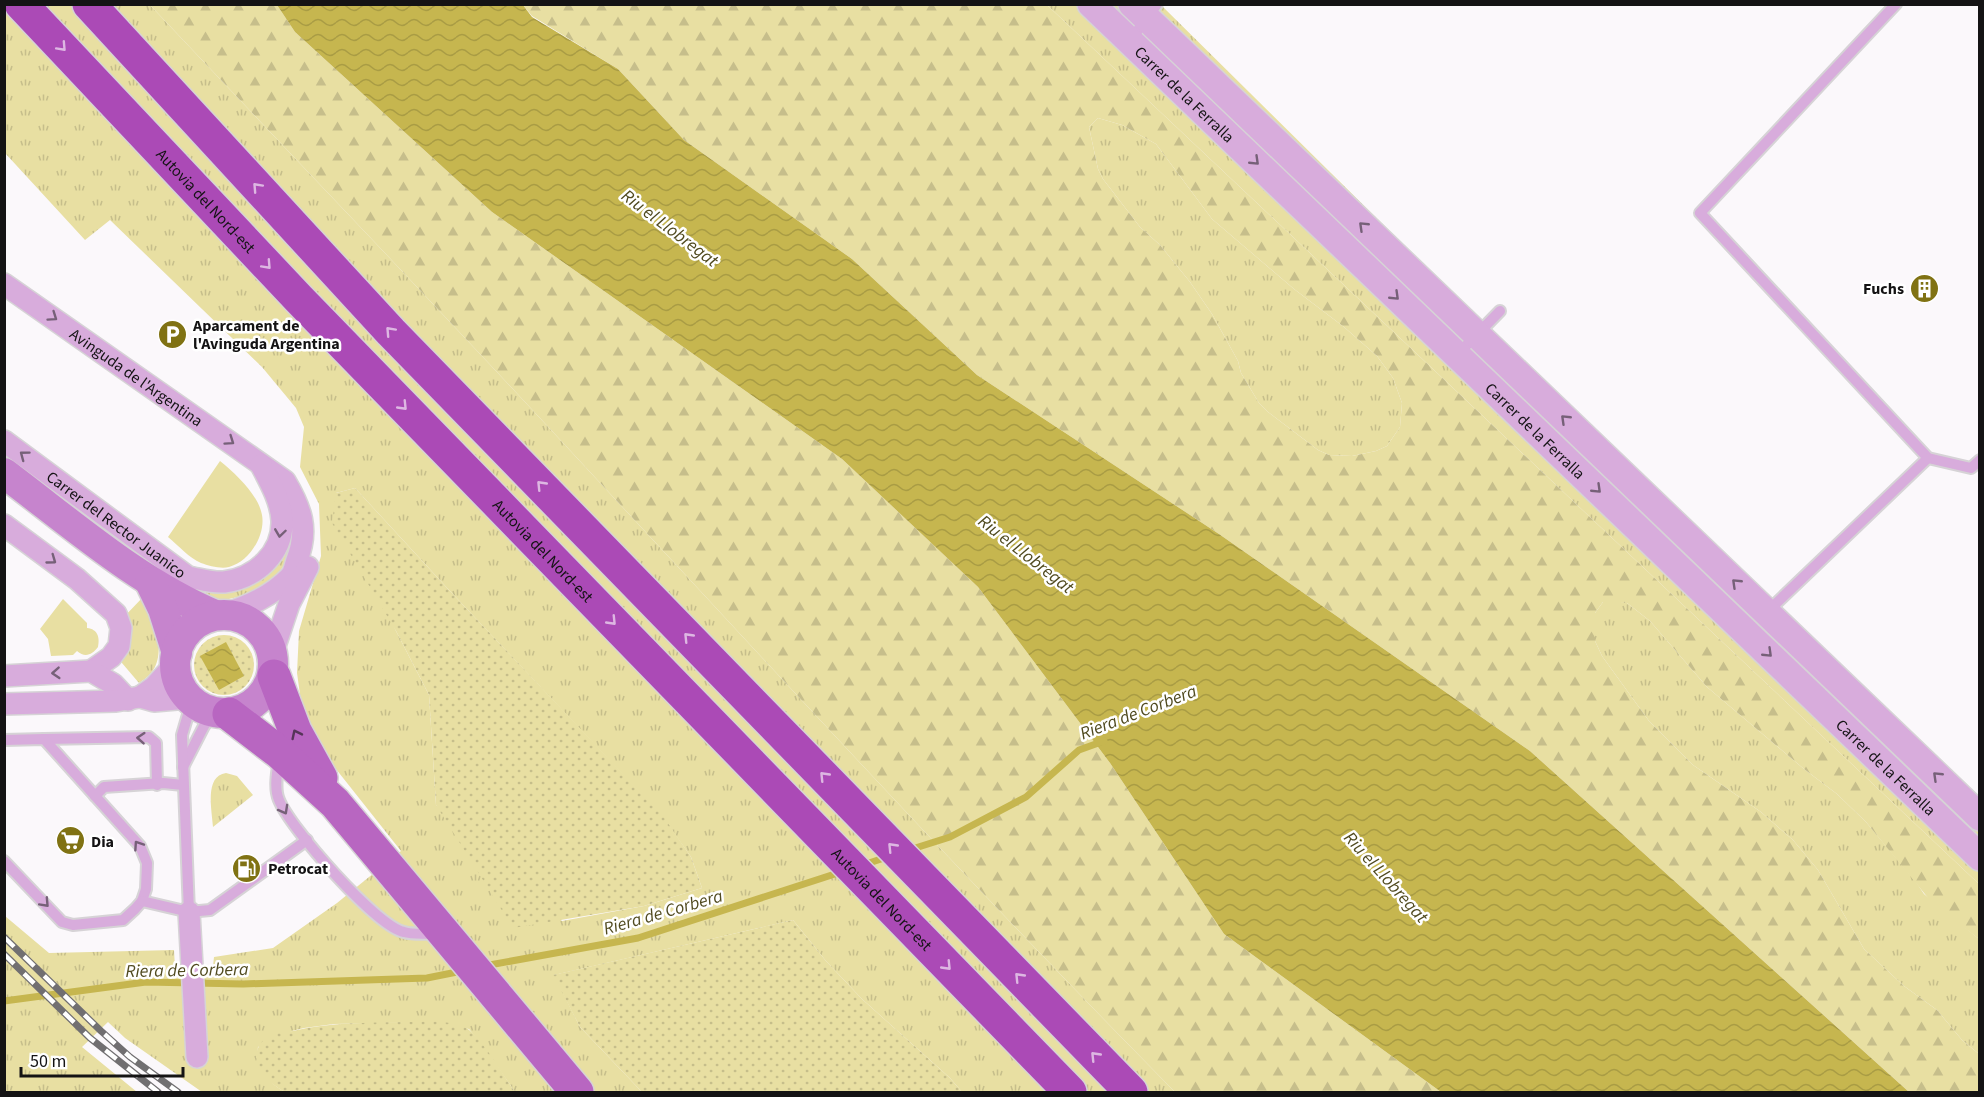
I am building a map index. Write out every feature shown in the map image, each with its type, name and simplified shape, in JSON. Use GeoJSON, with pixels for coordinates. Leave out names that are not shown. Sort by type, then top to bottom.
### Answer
{"type":"FeatureCollection","features":[{"type":"Feature","properties":{"kind":"highway","name":"Autovia del Nord-est"},"geometry":{"type":"LineString","coordinates":[[21,4],[299,299],[1067,1089]]}},
{"type":"Feature","properties":{"kind":"highway"},"geometry":{"type":"LineString","coordinates":[[89,4],[391,332],[1131,1092]]}},
{"type":"Feature","properties":{"kind":"main road","name":"Carrer del Rector Juanico"},"geometry":{"type":"LineString","coordinates":[[4,473],[150,582],[188,604],[220,614]]}},
{"type":"Feature","properties":{"kind":"main road","name":"Carrer del Rector Juanico"},"geometry":{"type":"LineString","coordinates":[[150,582],[163,609],[176,659]]}},
{"type":"Feature","properties":{"kind":"main road"},"geometry":{"type":"LineString","coordinates":[[335,803],[295,731],[273,664],[258,628],[237,616],[220,614],[205,618],[191,627],[183,635],[176,659],[178,682],[206,706],[280,753],[335,803],[577,1092]]}},
{"type":"Feature","properties":{"kind":"main road"},"geometry":{"type":"LineString","coordinates":[[206,706],[239,711],[253,704],[263,694],[273,664]]}},
{"type":"Feature","properties":{"kind":"street","name":"Carrer de la Ferralla"},"geometry":{"type":"LineString","coordinates":[[1092,5],[1456,355],[1756,623],[1980,817]]}},
{"type":"Feature","properties":{"kind":"street","name":"Carrer de la Ferralla"},"geometry":{"type":"LineString","coordinates":[[1146,9],[1477,335],[1980,857]]}},
{"type":"Feature","properties":{"kind":"street","name":"Avinguda de l'Argentina"},"geometry":{"type":"LineString","coordinates":[[4,284],[285,481],[301,512],[304,528],[301,552],[292,575],[274,591],[249,605],[220,614]]}},
{"type":"Feature","properties":{"kind":"street","name":"Carrer del Rector Juanico"},"geometry":{"type":"LineString","coordinates":[[4,441],[188,577],[209,582],[225,582],[261,567],[281,539],[282,519],[278,501],[265,469]]}},
{"type":"Feature","properties":{"kind":"street","name":"Avinguda de l'Argentina"},"geometry":{"type":"LineString","coordinates":[[265,469],[279,464],[296,477],[305,492],[316,528],[308,570],[290,604],[273,664]]}},
{"type":"Feature","properties":{"kind":"street"},"geometry":{"type":"LineString","coordinates":[[4,525],[77,579],[116,614],[120,628],[119,646],[111,657],[91,671]]}},
{"type":"Feature","properties":{"kind":"street"},"geometry":{"type":"LineString","coordinates":[[134,698],[154,687],[176,659]]}},
{"type":"Feature","properties":{"kind":"street"},"geometry":{"type":"LineString","coordinates":[[10,672],[91,671],[134,698]]}},
{"type":"Feature","properties":{"kind":"street"},"geometry":{"type":"LineString","coordinates":[[4,704],[134,698],[206,706]]}},
{"type":"Feature","properties":{"kind":"street"},"geometry":{"type":"LineString","coordinates":[[189,912],[197,1057]]}},
{"type":"Feature","properties":{"kind":"lane"},"geometry":{"type":"LineString","coordinates":[[1896,4],[1700,213],[1928,458],[1971,468],[1980,460]]}},
{"type":"Feature","properties":{"kind":"lane"},"geometry":{"type":"LineString","coordinates":[[1130,41],[1146,9]]}},
{"type":"Feature","properties":{"kind":"lane"},"geometry":{"type":"LineString","coordinates":[[1456,355],[1500,311]]}},
{"type":"Feature","properties":{"kind":"lane"},"geometry":{"type":"LineString","coordinates":[[1756,623],[1928,458]]}},
{"type":"Feature","properties":{"kind":"lane"},"geometry":{"type":"LineString","coordinates":[[189,912],[182,735],[206,706]]}},
{"type":"Feature","properties":{"kind":"lane"},"geometry":{"type":"LineString","coordinates":[[183,767],[204,726],[206,706]]}},
{"type":"Feature","properties":{"kind":"lane"},"geometry":{"type":"LineString","coordinates":[[4,740],[149,737],[156,742],[158,785]]}},
{"type":"Feature","properties":{"kind":"lane"},"geometry":{"type":"LineString","coordinates":[[4,861],[62,922],[73,924],[123,920],[142,900],[146,889],[147,863],[140,846],[44,739]]}},
{"type":"Feature","properties":{"kind":"lane"},"geometry":{"type":"LineString","coordinates":[[280,753],[277,776],[278,798],[289,819],[343,880],[386,924],[404,932],[451,940]]}},
{"type":"Feature","properties":{"kind":"lane"},"geometry":{"type":"LineString","coordinates":[[95,796],[104,787],[183,785]]}},
{"type":"Feature","properties":{"kind":"lane"},"geometry":{"type":"LineString","coordinates":[[142,900],[189,912],[210,910],[307,840]]}},
{"type":"Feature","properties":{"kind":"green space"},"geometry":{"type":"Polygon","coordinates":[[[5,5],[150,5],[496,371],[918,824],[1175,1092],[962,1092],[950,1078],[862,999],[826,961],[793,920],[554,975],[580,1027],[642,1092],[515,1092],[469,1029],[431,1022],[334,1024],[292,1031],[258,1047],[259,1061],[264,1074],[285,1092],[202,1092],[125,1038],[108,1022],[82,1047],[137,1092],[5,1092],[5,916],[49,953],[174,950],[175,968],[213,966],[214,957],[273,948],[337,903],[401,851],[305,730],[297,673],[299,631],[321,556],[319,504],[300,467],[304,427],[296,408],[262,367],[110,220],[85,240],[5,153],[5,5]],[[355,488],[336,493],[396,631],[429,695],[436,805],[562,921],[644,906],[702,888],[691,857],[662,816],[355,488]]]}},
{"type":"Feature","properties":{"kind":"green space"},"geometry":{"type":"Polygon","coordinates":[[[150,5],[277,5],[295,32],[492,212],[842,459],[978,587],[1110,763],[1224,934],[1441,1092],[1175,1092],[918,824],[496,371],[150,5]]]}},
{"type":"Feature","properties":{"kind":"green space"},"geometry":{"type":"Polygon","coordinates":[[[523,5],[1047,5],[1979,884],[1979,939],[1933,904],[1866,822],[1837,794],[1707,687],[1650,621],[1627,603],[1603,602],[1595,613],[1595,641],[1602,656],[1649,721],[1693,765],[1761,812],[1793,840],[1818,870],[1864,949],[1904,986],[1937,1010],[1962,1040],[1979,1054],[1979,1092],[1909,1092],[1530,751],[1219,534],[977,375],[852,259],[684,140],[618,69],[532,16],[523,5]],[[1098,118],[1089,127],[1098,169],[1103,179],[1140,227],[1160,245],[1190,282],[1212,314],[1238,361],[1241,373],[1259,403],[1318,450],[1329,455],[1352,456],[1387,446],[1400,427],[1402,403],[1393,378],[1377,356],[1212,219],[1156,144],[1122,125],[1098,118]]]}},
{"type":"Feature","properties":{"kind":"green space"},"geometry":{"type":"Polygon","coordinates":[[[1047,5],[1161,5],[1495,335],[1979,799],[1979,884],[1047,5]]]}},
{"type":"Feature","properties":{"kind":"green space"},"geometry":{"type":"Polygon","coordinates":[[[1098,118],[1122,125],[1156,144],[1212,219],[1377,356],[1393,378],[1402,403],[1400,427],[1387,446],[1352,456],[1329,455],[1318,450],[1259,403],[1241,373],[1238,361],[1212,314],[1190,282],[1160,245],[1140,227],[1103,179],[1098,169],[1089,127],[1098,118]]]}},
{"type":"Feature","properties":{"kind":"green space"},"geometry":{"type":"Polygon","coordinates":[[[220,461],[250,490],[261,511],[262,519],[262,528],[256,545],[244,559],[226,568],[197,561],[168,537],[220,461]]]}},
{"type":"Feature","properties":{"kind":"green space"},"geometry":{"type":"Polygon","coordinates":[[[355,488],[663,816],[691,857],[702,888],[644,906],[513,928],[436,805],[429,695],[396,631],[332,523],[336,493],[355,488]]]}},
{"type":"Feature","properties":{"kind":"green space"},"geometry":{"type":"Polygon","coordinates":[[[289,516],[294,538],[286,562],[279,573],[269,582],[246,595],[205,600],[206,589],[235,589],[289,516]]]}},
{"type":"Feature","properties":{"kind":"green space"},"geometry":{"type":"Polygon","coordinates":[[[144,596],[156,631],[159,654],[150,675],[139,683],[116,656],[122,619],[144,596]]]}},
{"type":"Feature","properties":{"kind":"green space"},"geometry":{"type":"Polygon","coordinates":[[[63,599],[87,623],[87,628],[94,630],[97,635],[98,647],[91,654],[86,655],[77,651],[73,655],[51,656],[48,639],[40,629],[63,599]]]}},
{"type":"Feature","properties":{"kind":"green space"},"geometry":{"type":"Polygon","coordinates":[[[1603,602],[1627,603],[1650,621],[1707,687],[1837,794],[1866,822],[1924,894],[1979,939],[1979,1054],[1962,1040],[1937,1010],[1904,986],[1864,949],[1818,870],[1793,840],[1761,812],[1693,765],[1649,721],[1602,656],[1595,641],[1595,613],[1603,602]]]}},
{"type":"Feature","properties":{"kind":"green space"},"geometry":{"type":"Polygon","coordinates":[[[224,635],[245,644],[254,665],[245,686],[224,695],[203,686],[194,665],[203,644],[224,635]]]}},
{"type":"Feature","properties":{"kind":"green space"},"geometry":{"type":"Polygon","coordinates":[[[226,773],[237,776],[253,795],[213,827],[212,787],[219,775],[226,773]]]}},
{"type":"Feature","properties":{"kind":"green space"},"geometry":{"type":"Polygon","coordinates":[[[793,920],[826,961],[862,999],[950,1078],[962,1092],[642,1092],[580,1027],[553,975],[793,920]]]}},
{"type":"Feature","properties":{"kind":"green space"},"geometry":{"type":"Polygon","coordinates":[[[428,1022],[459,1025],[472,1032],[515,1092],[285,1092],[266,1078],[257,1064],[256,1055],[260,1044],[276,1033],[335,1024],[428,1022]]]}},
{"type":"Feature","properties":{"kind":"water","name":"Riu el Llobregat"},"geometry":{"type":"Polygon","coordinates":[[[277,5],[523,5],[532,17],[618,69],[684,140],[852,259],[977,375],[1219,534],[1530,751],[1909,1092],[1441,1092],[1224,934],[1110,763],[978,587],[842,459],[492,212],[295,32],[277,5]]]}},
{"type":"Feature","properties":{"kind":"water"},"geometry":{"type":"Polygon","coordinates":[[[226,642],[244,676],[219,690],[200,656],[226,642]]]}},
{"type":"Feature","properties":{"kind":"waterway","name":"Riera de Corbera"},"geometry":{"type":"LineString","coordinates":[[909,850],[950,837],[1026,797],[1079,750],[1104,741]]}},
{"type":"Feature","properties":{"kind":"waterway","name":"Riera de Corbera"},"geometry":{"type":"LineString","coordinates":[[863,865],[890,856]]}},
{"type":"Feature","properties":{"kind":"waterway","name":"Riera de Corbera"},"geometry":{"type":"LineString","coordinates":[[484,966],[638,938],[841,872]]}},
{"type":"Feature","properties":{"kind":"waterway","name":"Riera de Corbera"},"geometry":{"type":"LineString","coordinates":[[4,1001],[146,982],[243,984],[427,978],[462,971]]}},
{"type":"Feature","properties":{"kind":"railway"},"geometry":{"type":"LineString","coordinates":[[4,937],[130,1057],[178,1092]]}},
{"type":"Feature","properties":{"kind":"railway"},"geometry":{"type":"LineString","coordinates":[[4,954],[90,1038],[158,1092]]}},
{"type":"Feature","properties":{"kind":"place","name":"Fuchs"},"geometry":{"type":"Point","coordinates":[1925,288]}},
{"type":"Feature","properties":{"kind":"place","name":"Aparcament de l'Avinguda Argentina"},"geometry":{"type":"Point","coordinates":[172,334]}},
{"type":"Feature","properties":{"kind":"place","name":"Dia"},"geometry":{"type":"Point","coordinates":[70,841]}},
{"type":"Feature","properties":{"kind":"place","name":"Petrocat"},"geometry":{"type":"Point","coordinates":[247,868]}}]}
